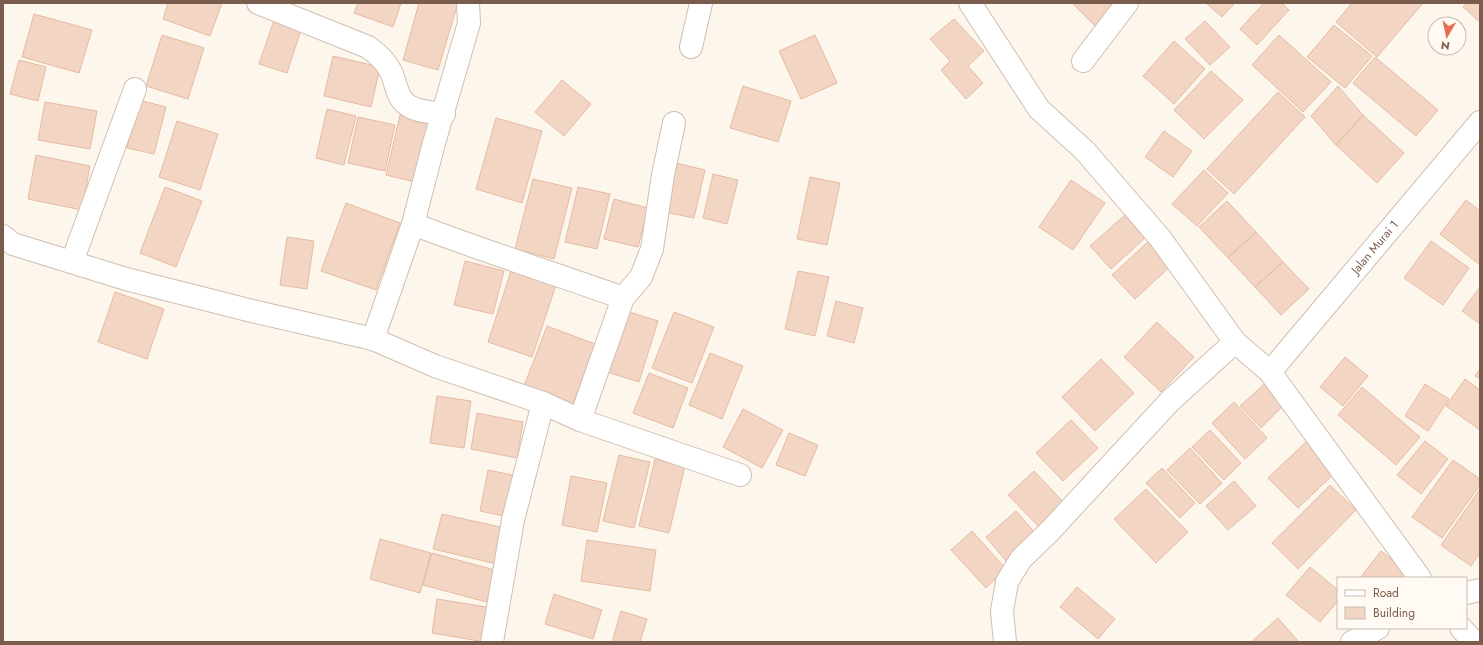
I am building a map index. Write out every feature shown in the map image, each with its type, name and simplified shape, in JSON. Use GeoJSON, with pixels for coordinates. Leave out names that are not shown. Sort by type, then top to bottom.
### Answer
{"type":"FeatureCollection","features":[{"type":"Feature","properties":{"kind":"street"},"geometry":{"type":"LineString","coordinates":[[258,3],[368,47],[383,59],[391,72],[398,92],[405,103],[417,110],[444,114]]}},
{"type":"Feature","properties":{"kind":"street"},"geometry":{"type":"LineString","coordinates":[[373,339],[413,224],[434,143],[444,114],[469,23],[468,3]]}},
{"type":"Feature","properties":{"kind":"street"},"geometry":{"type":"LineString","coordinates":[[691,47],[701,3]]}},
{"type":"Feature","properties":{"kind":"street"},"geometry":{"type":"LineString","coordinates":[[970,3],[1039,109],[1085,152],[1160,238],[1235,342],[1270,372],[1419,577]]}},
{"type":"Feature","properties":{"kind":"street"},"geometry":{"type":"LineString","coordinates":[[1083,61],[1127,3]]}},
{"type":"Feature","properties":{"kind":"street"},"geometry":{"type":"LineString","coordinates":[[72,262],[134,89]]}},
{"type":"Feature","properties":{"kind":"street","name":"Jalan Murai 1"},"geometry":{"type":"LineString","coordinates":[[1270,372],[1480,122]]}},
{"type":"Feature","properties":{"kind":"street"},"geometry":{"type":"LineString","coordinates":[[580,420],[624,298],[641,277],[652,249],[663,175],[674,123]]}},
{"type":"Feature","properties":{"kind":"street"},"geometry":{"type":"LineString","coordinates":[[413,224],[477,249],[624,298]]}},
{"type":"Feature","properties":{"kind":"street"},"geometry":{"type":"LineString","coordinates":[[3,236],[13,244],[126,279],[245,310],[373,339],[435,366],[542,403],[580,420],[740,475]]}},
{"type":"Feature","properties":{"kind":"street"},"geometry":{"type":"LineString","coordinates":[[1005,642],[1002,610],[1008,582],[1021,559],[1049,532],[1170,401],[1235,342]]}},
{"type":"Feature","properties":{"kind":"street"},"geometry":{"type":"LineString","coordinates":[[492,642],[513,520],[542,403]]}},
{"type":"Feature","properties":{"kind":"street"},"geometry":{"type":"LineString","coordinates":[[1467,593],[1480,590]]}},
{"type":"Feature","properties":{"kind":"street"},"geometry":{"type":"LineString","coordinates":[[1352,642],[1376,629]]}},
{"type":"Feature","properties":{"kind":"street"},"geometry":{"type":"LineString","coordinates":[[1462,629],[1474,642]]}},
{"type":"Feature","properties":{"kind":"building"},"geometry":{"type":"Polygon","coordinates":[[[168,3],[222,3],[210,36],[163,19],[168,3]]]}},
{"type":"Feature","properties":{"kind":"building"},"geometry":{"type":"Polygon","coordinates":[[[358,3],[401,3],[393,27],[354,13],[358,3]]]}},
{"type":"Feature","properties":{"kind":"building"},"geometry":{"type":"Polygon","coordinates":[[[419,3],[458,3],[438,70],[403,60],[419,3]]]}},
{"type":"Feature","properties":{"kind":"building"},"geometry":{"type":"Polygon","coordinates":[[[1072,3],[1120,3],[1095,26],[1072,3]]]}},
{"type":"Feature","properties":{"kind":"building"},"geometry":{"type":"Polygon","coordinates":[[[1206,3],[1235,3],[1222,17],[1206,3]]]}},
{"type":"Feature","properties":{"kind":"building"},"geometry":{"type":"Polygon","coordinates":[[[1264,3],[1282,3],[1289,10],[1257,45],[1240,29],[1264,3]]]}},
{"type":"Feature","properties":{"kind":"building"},"geometry":{"type":"Polygon","coordinates":[[[1352,3],[1423,3],[1377,57],[1336,22],[1352,3]]]}},
{"type":"Feature","properties":{"kind":"building"},"geometry":{"type":"Polygon","coordinates":[[[1467,3],[1480,3],[1480,22],[1463,7],[1467,3]]]}},
{"type":"Feature","properties":{"kind":"building"},"geometry":{"type":"Polygon","coordinates":[[[34,14],[92,30],[79,73],[22,57],[34,14]]]}},
{"type":"Feature","properties":{"kind":"building"},"geometry":{"type":"Polygon","coordinates":[[[954,19],[984,51],[968,66],[983,83],[966,99],[941,70],[950,61],[930,39],[954,19]]]}},
{"type":"Feature","properties":{"kind":"building"},"geometry":{"type":"Polygon","coordinates":[[[274,20],[301,30],[287,73],[259,64],[274,20]]]}},
{"type":"Feature","properties":{"kind":"building"},"geometry":{"type":"Polygon","coordinates":[[[1205,21],[1230,47],[1210,65],[1185,39],[1205,21]]]}},
{"type":"Feature","properties":{"kind":"building"},"geometry":{"type":"Polygon","coordinates":[[[1334,25],[1372,56],[1345,88],[1307,57],[1334,25]]]}},
{"type":"Feature","properties":{"kind":"building"},"geometry":{"type":"Polygon","coordinates":[[[162,35],[204,48],[188,99],[146,86],[162,35]]]}},
{"type":"Feature","properties":{"kind":"building"},"geometry":{"type":"Polygon","coordinates":[[[815,35],[837,83],[801,99],[779,51],[815,35]]]}},
{"type":"Feature","properties":{"kind":"building"},"geometry":{"type":"Polygon","coordinates":[[[1279,35],[1331,82],[1303,112],[1252,65],[1279,35]]]}},
{"type":"Feature","properties":{"kind":"building"},"geometry":{"type":"Polygon","coordinates":[[[1174,41],[1205,69],[1174,104],[1143,76],[1174,41]]]}},
{"type":"Feature","properties":{"kind":"building"},"geometry":{"type":"Polygon","coordinates":[[[333,56],[380,67],[371,107],[324,96],[333,56]]]}},
{"type":"Feature","properties":{"kind":"building"},"geometry":{"type":"Polygon","coordinates":[[[1375,57],[1438,110],[1416,136],[1353,83],[1375,57]]]}},
{"type":"Feature","properties":{"kind":"building"},"geometry":{"type":"Polygon","coordinates":[[[19,60],[46,67],[38,101],[10,94],[19,60]]]}},
{"type":"Feature","properties":{"kind":"building"},"geometry":{"type":"Polygon","coordinates":[[[1211,71],[1243,100],[1204,139],[1174,110],[1211,71]]]}},
{"type":"Feature","properties":{"kind":"building"},"geometry":{"type":"Polygon","coordinates":[[[562,80],[591,104],[564,136],[535,112],[562,80]]]}},
{"type":"Feature","properties":{"kind":"building"},"geometry":{"type":"Polygon","coordinates":[[[743,86],[791,101],[778,142],[730,128],[743,86]]]}},
{"type":"Feature","properties":{"kind":"building"},"geometry":{"type":"Polygon","coordinates":[[[1338,86],[1363,115],[1336,145],[1311,116],[1338,86]]]}},
{"type":"Feature","properties":{"kind":"building"},"geometry":{"type":"Polygon","coordinates":[[[1278,92],[1305,117],[1234,194],[1207,169],[1278,92]]]}},
{"type":"Feature","properties":{"kind":"building"},"geometry":{"type":"Polygon","coordinates":[[[139,100],[166,107],[154,154],[127,148],[139,100]]]}},
{"type":"Feature","properties":{"kind":"building"},"geometry":{"type":"Polygon","coordinates":[[[45,102],[97,111],[90,149],[38,140],[45,102]]]}},
{"type":"Feature","properties":{"kind":"building"},"geometry":{"type":"Polygon","coordinates":[[[327,109],[356,116],[344,165],[316,158],[327,109]]]}},
{"type":"Feature","properties":{"kind":"building"},"geometry":{"type":"Polygon","coordinates":[[[400,115],[434,123],[419,183],[386,175],[400,115]]]}},
{"type":"Feature","properties":{"kind":"building"},"geometry":{"type":"Polygon","coordinates":[[[1363,115],[1404,153],[1377,183],[1336,145],[1363,115]]]}},
{"type":"Feature","properties":{"kind":"building"},"geometry":{"type":"Polygon","coordinates":[[[358,117],[395,125],[385,171],[348,163],[358,117]]]}},
{"type":"Feature","properties":{"kind":"building"},"geometry":{"type":"Polygon","coordinates":[[[496,118],[542,131],[522,203],[476,189],[496,118]]]}},
{"type":"Feature","properties":{"kind":"building"},"geometry":{"type":"Polygon","coordinates":[[[177,121],[218,134],[200,190],[159,177],[177,121]]]}},
{"type":"Feature","properties":{"kind":"building"},"geometry":{"type":"Polygon","coordinates":[[[1164,131],[1192,151],[1173,177],[1145,157],[1164,131]]]}},
{"type":"Feature","properties":{"kind":"building"},"geometry":{"type":"Polygon","coordinates":[[[36,155],[90,166],[82,210],[28,199],[36,155]]]}},
{"type":"Feature","properties":{"kind":"building"},"geometry":{"type":"Polygon","coordinates":[[[676,163],[705,170],[694,218],[665,212],[676,163]]]}},
{"type":"Feature","properties":{"kind":"building"},"geometry":{"type":"Polygon","coordinates":[[[1204,170],[1228,193],[1197,226],[1172,204],[1204,170]]]}},
{"type":"Feature","properties":{"kind":"building"},"geometry":{"type":"Polygon","coordinates":[[[713,174],[738,180],[727,224],[703,218],[713,174]]]}},
{"type":"Feature","properties":{"kind":"building"},"geometry":{"type":"Polygon","coordinates":[[[810,177],[840,183],[827,245],[797,239],[810,177]]]}},
{"type":"Feature","properties":{"kind":"building"},"geometry":{"type":"Polygon","coordinates":[[[533,179],[572,188],[554,259],[515,249],[533,179]]]}},
{"type":"Feature","properties":{"kind":"building"},"geometry":{"type":"Polygon","coordinates":[[[1071,180],[1105,203],[1073,250],[1039,227],[1071,180]]]}},
{"type":"Feature","properties":{"kind":"building"},"geometry":{"type":"Polygon","coordinates":[[[165,187],[202,201],[176,267],[140,253],[165,187]]]}},
{"type":"Feature","properties":{"kind":"building"},"geometry":{"type":"Polygon","coordinates":[[[578,187],[610,194],[597,249],[565,242],[578,187]]]}},
{"type":"Feature","properties":{"kind":"building"},"geometry":{"type":"Polygon","coordinates":[[[614,199],[648,208],[638,247],[604,239],[614,199]]]}},
{"type":"Feature","properties":{"kind":"building"},"geometry":{"type":"Polygon","coordinates":[[[1466,200],[1480,211],[1480,265],[1440,234],[1466,200]]]}},
{"type":"Feature","properties":{"kind":"building"},"geometry":{"type":"Polygon","coordinates":[[[1227,201],[1256,232],[1228,258],[1199,227],[1227,201]]]}},
{"type":"Feature","properties":{"kind":"building"},"geometry":{"type":"Polygon","coordinates":[[[346,203],[400,223],[376,290],[321,271],[346,203]]]}},
{"type":"Feature","properties":{"kind":"building"},"geometry":{"type":"Polygon","coordinates":[[[1125,215],[1145,238],[1111,269],[1090,246],[1125,215]]]}},
{"type":"Feature","properties":{"kind":"building"},"geometry":{"type":"Polygon","coordinates":[[[1256,232],[1283,262],[1255,287],[1228,258],[1256,232]]]}},
{"type":"Feature","properties":{"kind":"building"},"geometry":{"type":"Polygon","coordinates":[[[287,237],[314,241],[307,289],[280,285],[287,237]]]}},
{"type":"Feature","properties":{"kind":"building"},"geometry":{"type":"Polygon","coordinates":[[[1151,239],[1174,263],[1135,299],[1112,275],[1151,239]]]}},
{"type":"Feature","properties":{"kind":"building"},"geometry":{"type":"Polygon","coordinates":[[[1431,241],[1469,268],[1443,305],[1404,278],[1431,241]]]}},
{"type":"Feature","properties":{"kind":"building"},"geometry":{"type":"Polygon","coordinates":[[[465,261],[504,271],[493,314],[454,305],[465,261]]]}},
{"type":"Feature","properties":{"kind":"building"},"geometry":{"type":"Polygon","coordinates":[[[1283,262],[1309,289],[1281,315],[1255,287],[1283,262]]]}},
{"type":"Feature","properties":{"kind":"building"},"geometry":{"type":"Polygon","coordinates":[[[511,271],[556,285],[532,357],[488,342],[511,271]]]}},
{"type":"Feature","properties":{"kind":"building"},"geometry":{"type":"Polygon","coordinates":[[[798,271],[829,277],[815,336],[785,329],[798,271]]]}},
{"type":"Feature","properties":{"kind":"building"},"geometry":{"type":"Polygon","coordinates":[[[1480,287],[1480,324],[1462,311],[1480,287]]]}},
{"type":"Feature","properties":{"kind":"building"},"geometry":{"type":"Polygon","coordinates":[[[115,292],[164,309],[147,359],[98,342],[115,292]]]}},
{"type":"Feature","properties":{"kind":"building"},"geometry":{"type":"Polygon","coordinates":[[[836,301],[863,308],[854,343],[827,336],[836,301]]]}},
{"type":"Feature","properties":{"kind":"building"},"geometry":{"type":"Polygon","coordinates":[[[623,310],[658,321],[639,382],[604,371],[623,310]]]}},
{"type":"Feature","properties":{"kind":"building"},"geometry":{"type":"Polygon","coordinates":[[[674,312],[714,327],[692,383],[652,368],[674,312]]]}},
{"type":"Feature","properties":{"kind":"building"},"geometry":{"type":"Polygon","coordinates":[[[1157,322],[1194,357],[1161,392],[1124,357],[1157,322]]]}},
{"type":"Feature","properties":{"kind":"building"},"geometry":{"type":"Polygon","coordinates":[[[547,326],[595,344],[573,404],[524,386],[547,326]]]}},
{"type":"Feature","properties":{"kind":"building"},"geometry":{"type":"Polygon","coordinates":[[[710,353],[743,366],[722,419],[689,405],[710,353]]]}},
{"type":"Feature","properties":{"kind":"building"},"geometry":{"type":"Polygon","coordinates":[[[1345,357],[1368,376],[1343,406],[1320,387],[1345,357]]]}},
{"type":"Feature","properties":{"kind":"building"},"geometry":{"type":"Polygon","coordinates":[[[1101,359],[1134,393],[1095,431],[1062,397],[1101,359]]]}},
{"type":"Feature","properties":{"kind":"building"},"geometry":{"type":"Polygon","coordinates":[[[1480,369],[1480,379],[1475,376],[1480,369]]]}},
{"type":"Feature","properties":{"kind":"building"},"geometry":{"type":"Polygon","coordinates":[[[649,373],[688,388],[673,428],[633,413],[649,373]]]}},
{"type":"Feature","properties":{"kind":"building"},"geometry":{"type":"Polygon","coordinates":[[[1271,378],[1289,400],[1261,428],[1240,406],[1271,378]]]}},
{"type":"Feature","properties":{"kind":"building"},"geometry":{"type":"Polygon","coordinates":[[[1465,379],[1480,390],[1480,430],[1446,406],[1465,379]]]}},
{"type":"Feature","properties":{"kind":"building"},"geometry":{"type":"Polygon","coordinates":[[[1425,384],[1449,399],[1428,431],[1405,416],[1425,384]]]}},
{"type":"Feature","properties":{"kind":"building"},"geometry":{"type":"Polygon","coordinates":[[[1362,387],[1420,437],[1396,465],[1338,415],[1362,387]]]}},
{"type":"Feature","properties":{"kind":"building"},"geometry":{"type":"Polygon","coordinates":[[[437,396],[471,401],[464,448],[430,443],[437,396]]]}},
{"type":"Feature","properties":{"kind":"building"},"geometry":{"type":"Polygon","coordinates":[[[1234,402],[1267,438],[1245,459],[1212,423],[1234,402]]]}},
{"type":"Feature","properties":{"kind":"building"},"geometry":{"type":"Polygon","coordinates":[[[743,409],[783,430],[762,468],[723,447],[743,409]]]}},
{"type":"Feature","properties":{"kind":"building"},"geometry":{"type":"Polygon","coordinates":[[[477,413],[523,422],[517,458],[471,449],[477,413]]]}},
{"type":"Feature","properties":{"kind":"building"},"geometry":{"type":"Polygon","coordinates":[[[1071,420],[1098,448],[1063,481],[1036,453],[1071,420]]]}},
{"type":"Feature","properties":{"kind":"building"},"geometry":{"type":"Polygon","coordinates":[[[1210,430],[1241,463],[1224,480],[1192,447],[1210,430]]]}},
{"type":"Feature","properties":{"kind":"building"},"geometry":{"type":"Polygon","coordinates":[[[789,433],[818,445],[805,476],[776,465],[789,433]]]}},
{"type":"Feature","properties":{"kind":"building"},"geometry":{"type":"Polygon","coordinates":[[[1307,441],[1337,471],[1298,508],[1268,478],[1307,441]]]}},
{"type":"Feature","properties":{"kind":"building"},"geometry":{"type":"Polygon","coordinates":[[[1425,441],[1448,459],[1421,494],[1397,475],[1425,441]]]}},
{"type":"Feature","properties":{"kind":"building"},"geometry":{"type":"Polygon","coordinates":[[[1190,448],[1222,483],[1200,504],[1167,470],[1190,448]]]}},
{"type":"Feature","properties":{"kind":"building"},"geometry":{"type":"Polygon","coordinates":[[[619,455],[650,462],[634,528],[603,521],[619,455]]]}},
{"type":"Feature","properties":{"kind":"building"},"geometry":{"type":"Polygon","coordinates":[[[655,459],[685,466],[669,533],[639,526],[655,459]]]}},
{"type":"Feature","properties":{"kind":"building"},"geometry":{"type":"Polygon","coordinates":[[[1453,460],[1480,479],[1480,485],[1442,538],[1412,517],[1453,460]]]}},
{"type":"Feature","properties":{"kind":"building"},"geometry":{"type":"Polygon","coordinates":[[[1162,468],[1195,503],[1180,518],[1146,483],[1162,468]]]}},
{"type":"Feature","properties":{"kind":"building"},"geometry":{"type":"Polygon","coordinates":[[[488,470],[517,476],[509,517],[480,511],[488,470]]]}},
{"type":"Feature","properties":{"kind":"building"},"geometry":{"type":"Polygon","coordinates":[[[1034,471],[1068,507],[1042,530],[1008,495],[1034,471]]]}},
{"type":"Feature","properties":{"kind":"building"},"geometry":{"type":"Polygon","coordinates":[[[571,476],[607,483],[597,532],[562,525],[571,476]]]}},
{"type":"Feature","properties":{"kind":"building"},"geometry":{"type":"Polygon","coordinates":[[[1234,481],[1256,506],[1228,530],[1206,506],[1234,481]]]}},
{"type":"Feature","properties":{"kind":"building"},"geometry":{"type":"Polygon","coordinates":[[[1330,485],[1356,510],[1298,569],[1272,543],[1330,485]]]}},
{"type":"Feature","properties":{"kind":"building"},"geometry":{"type":"Polygon","coordinates":[[[1146,489],[1188,532],[1156,563],[1114,519],[1146,489]]]}},
{"type":"Feature","properties":{"kind":"building"},"geometry":{"type":"Polygon","coordinates":[[[1480,489],[1480,553],[1471,566],[1441,545],[1480,489]]]}},
{"type":"Feature","properties":{"kind":"building"},"geometry":{"type":"Polygon","coordinates":[[[1016,511],[1037,535],[1006,561],[986,537],[1016,511]]]}},
{"type":"Feature","properties":{"kind":"building"},"geometry":{"type":"Polygon","coordinates":[[[442,514],[509,529],[501,565],[433,549],[442,514]]]}},
{"type":"Feature","properties":{"kind":"building"},"geometry":{"type":"Polygon","coordinates":[[[972,531],[1006,569],[986,588],[951,550],[972,531]]]}},
{"type":"Feature","properties":{"kind":"building"},"geometry":{"type":"Polygon","coordinates":[[[380,539],[431,553],[420,593],[370,579],[380,539]]]}},
{"type":"Feature","properties":{"kind":"building"},"geometry":{"type":"Polygon","coordinates":[[[587,540],[656,550],[650,591],[581,581],[587,540]]]}},
{"type":"Feature","properties":{"kind":"building"},"geometry":{"type":"Polygon","coordinates":[[[1381,551],[1415,577],[1361,577],[1381,551]]]}},
{"type":"Feature","properties":{"kind":"building"},"geometry":{"type":"Polygon","coordinates":[[[432,553],[502,572],[494,604],[423,585],[432,553]]]}},
{"type":"Feature","properties":{"kind":"building"},"geometry":{"type":"Polygon","coordinates":[[[1310,567],[1337,589],[1337,602],[1320,622],[1286,595],[1310,567]]]}},
{"type":"Feature","properties":{"kind":"building"},"geometry":{"type":"Polygon","coordinates":[[[1077,587],[1115,619],[1098,639],[1060,607],[1077,587]]]}},
{"type":"Feature","properties":{"kind":"building"},"geometry":{"type":"Polygon","coordinates":[[[554,594],[602,610],[593,639],[545,624],[554,594]]]}},
{"type":"Feature","properties":{"kind":"building"},"geometry":{"type":"Polygon","coordinates":[[[437,599],[493,608],[485,642],[432,633],[437,599]]]}},
{"type":"Feature","properties":{"kind":"building"},"geometry":{"type":"Polygon","coordinates":[[[621,611],[647,619],[640,642],[612,642],[621,611]]]}},
{"type":"Feature","properties":{"kind":"building"},"geometry":{"type":"Polygon","coordinates":[[[1278,618],[1299,642],[1251,642],[1278,618]]]}}]}
